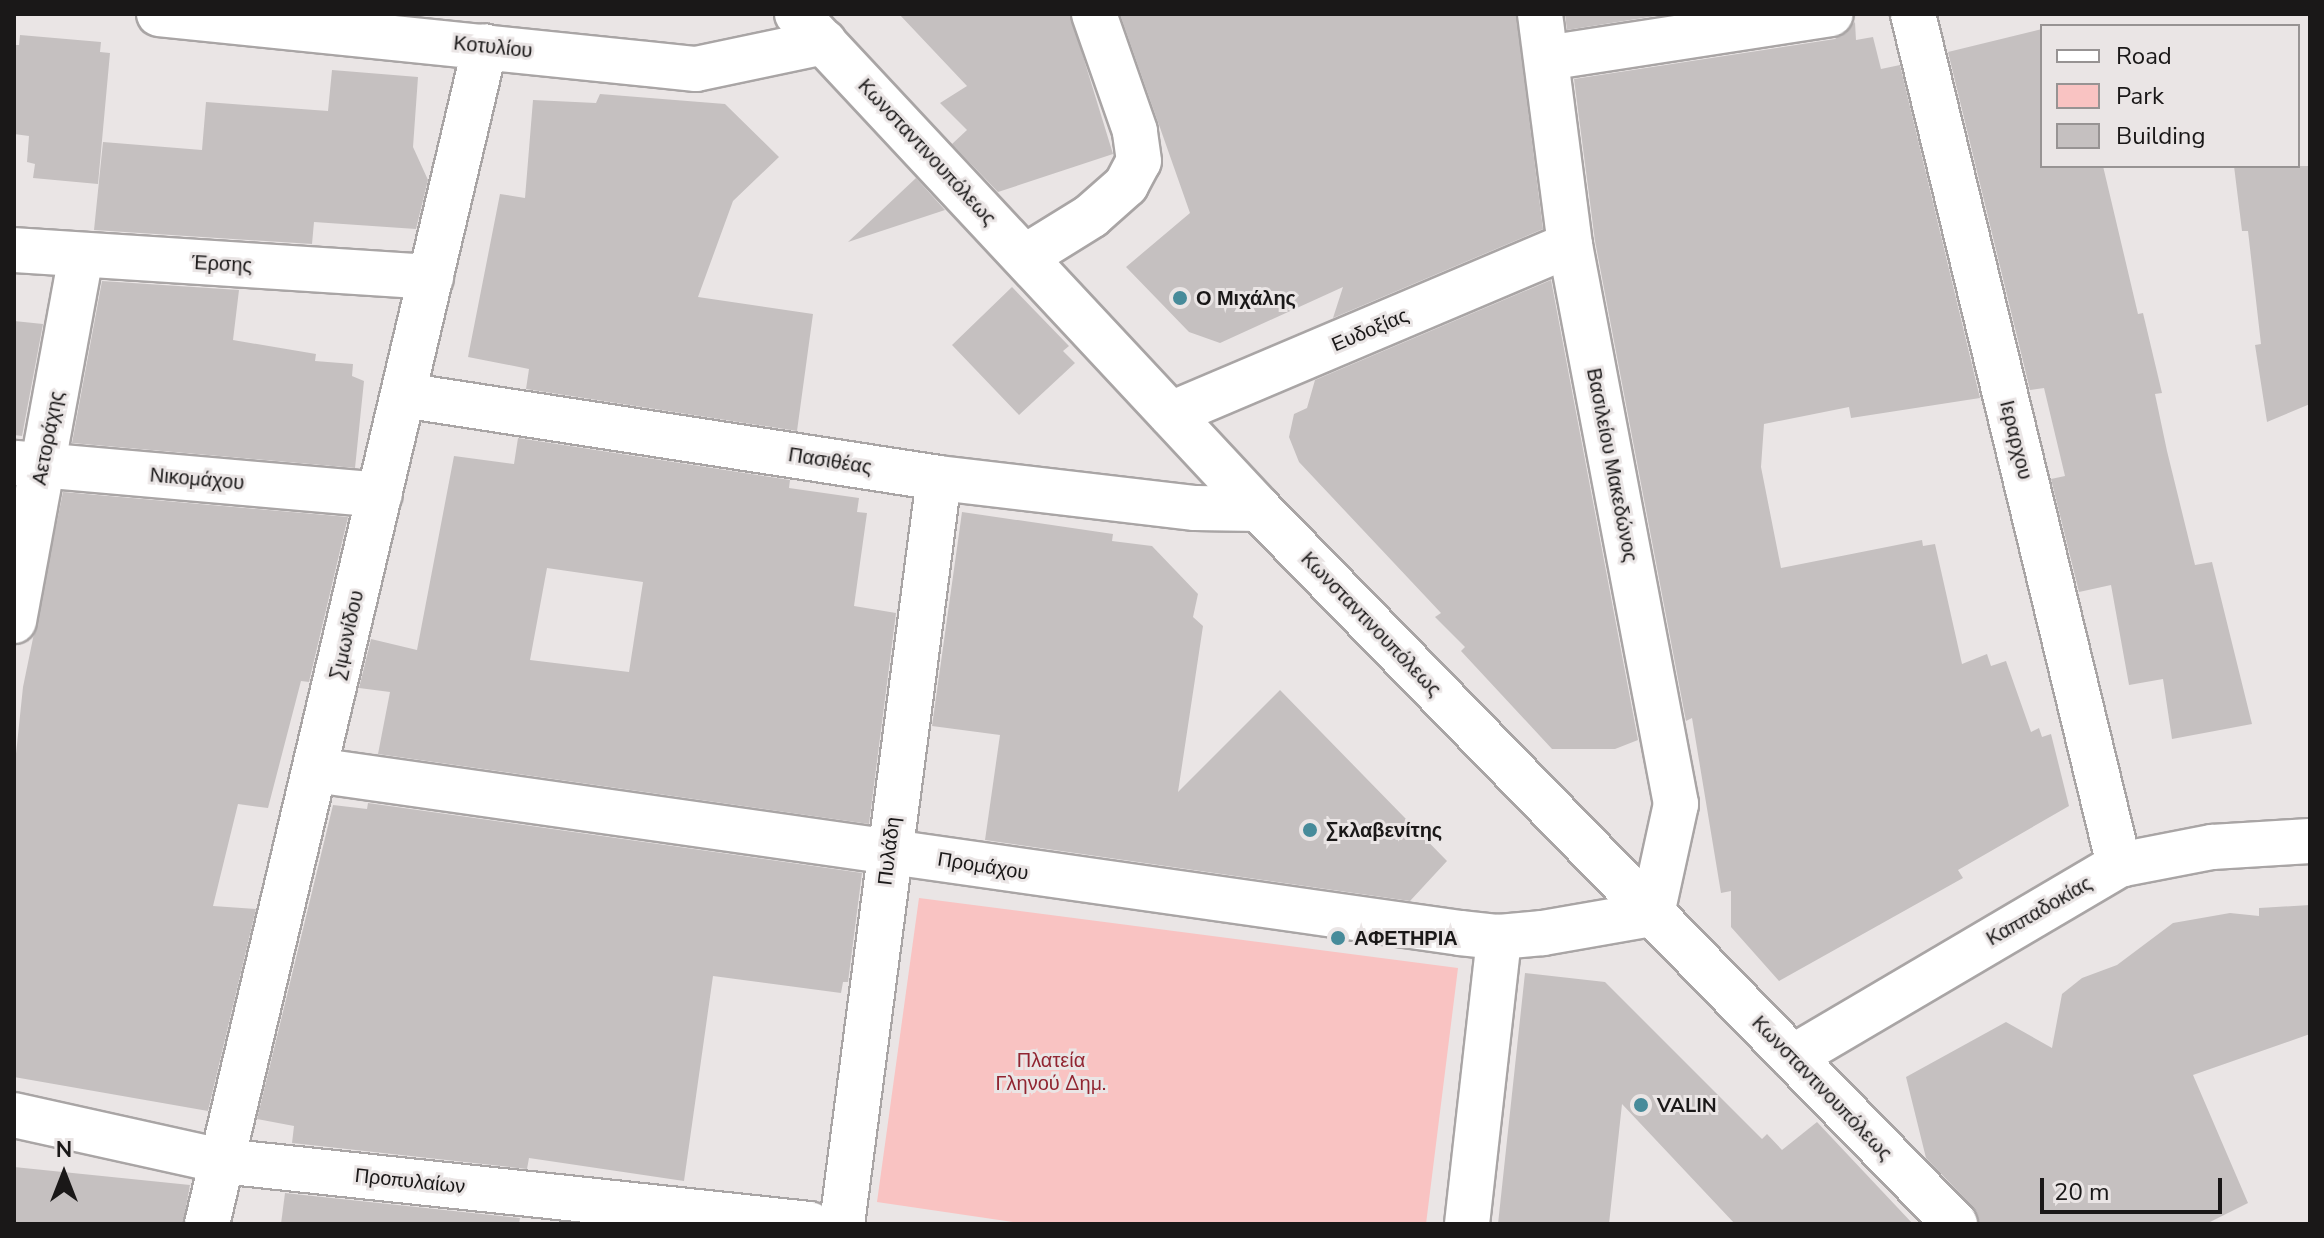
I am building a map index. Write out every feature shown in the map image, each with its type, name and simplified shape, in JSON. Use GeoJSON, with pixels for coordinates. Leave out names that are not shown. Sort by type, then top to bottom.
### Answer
{"type":"FeatureCollection","features":[{"type":"Feature","properties":{"kind":"street","name":"Κοτυλίου"},"geometry":{"type":"LineString","coordinates":[[159,14],[696,69],[811,28]]}},
{"type":"Feature","properties":{"kind":"street"},"geometry":{"type":"LineString","coordinates":[[1025,257],[1091,216],[1126,185],[1139,161],[1135,131],[1094,14]]}},
{"type":"Feature","properties":{"kind":"street","name":"Βασιλείου Μακεδώνος"},"geometry":{"type":"LineString","coordinates":[[1540,14],[1570,245],[1676,804],[1652,914]]}},
{"type":"Feature","properties":{"kind":"street"},"geometry":{"type":"LineString","coordinates":[[1547,58],[1831,14]]}},
{"type":"Feature","properties":{"kind":"street","name":"Ιεραρχου"},"geometry":{"type":"LineString","coordinates":[[1913,14],[2119,865]]}},
{"type":"Feature","properties":{"kind":"street","name":"Κωνσταντινουπόλεως"},"geometry":{"type":"LineString","coordinates":[[811,28],[1259,509],[1955,1224]]}},
{"type":"Feature","properties":{"kind":"street","name":"Σιμωνίδου"},"geometry":{"type":"LineString","coordinates":[[207,1224],[485,46]]}},
{"type":"Feature","properties":{"kind":"street","name":"Ευδοξίας"},"geometry":{"type":"LineString","coordinates":[[1171,414],[1570,245]]}},
{"type":"Feature","properties":{"kind":"street","name":"Έρσης"},"geometry":{"type":"LineString","coordinates":[[14,250],[431,277]]}},
{"type":"Feature","properties":{"kind":"street","name":"Αετοράχης"},"geometry":{"type":"LineString","coordinates":[[14,621],[27,532],[29,464],[81,256]]}},
{"type":"Feature","properties":{"kind":"street","name":"Πασιθέας"},"geometry":{"type":"LineString","coordinates":[[403,395],[939,478],[1195,508],[1259,509]]}},
{"type":"Feature","properties":{"kind":"street","name":"Νικομάχου"},"geometry":{"type":"LineString","coordinates":[[29,464],[380,495]]}},
{"type":"Feature","properties":{"kind":"street","name":"Πυλάδη"},"geometry":{"type":"LineString","coordinates":[[842,1224],[888,851],[939,478]]}},
{"type":"Feature","properties":{"kind":"street","name":"Προμάχου"},"geometry":{"type":"LineString","coordinates":[[315,770],[888,851],[1185,898],[1499,937],[1652,914]]}},
{"type":"Feature","properties":{"kind":"street","name":"Καππαδοκίας"},"geometry":{"type":"LineString","coordinates":[[1793,1057],[2119,865],[2212,847],[2310,841]]}},
{"type":"Feature","properties":{"kind":"street"},"geometry":{"type":"LineString","coordinates":[[1467,1224],[1499,937]]}},
{"type":"Feature","properties":{"kind":"street","name":"Προπυλαίων"},"geometry":{"type":"LineString","coordinates":[[14,1115],[222,1161],[810,1224]]}},
{"type":"Feature","properties":{"kind":"green space","name":"Πλατεία Γληνού Δημ."},"geometry":{"type":"Polygon","coordinates":[[[919,898],[1458,968],[1426,1224],[1026,1224],[877,1202],[919,898]]]}},
{"type":"Feature","properties":{"kind":"building"},"geometry":{"type":"Polygon","coordinates":[[[899,14],[1070,14],[1113,154],[998,192],[952,144],[967,130],[940,103],[967,86],[899,14]]]}},
{"type":"Feature","properties":{"kind":"building"},"geometry":{"type":"Polygon","coordinates":[[[1120,14],[1516,14],[1543,229],[1333,318],[1343,287],[1220,343],[1189,332],[1126,267],[1190,213],[1120,14]]]}},
{"type":"Feature","properties":{"kind":"building"},"geometry":{"type":"Polygon","coordinates":[[[1565,14],[1668,14],[1567,30],[1565,14]]]}},
{"type":"Feature","properties":{"kind":"building"},"geometry":{"type":"Polygon","coordinates":[[[1855,22],[1856,40],[1873,37],[1881,69],[1900,65],[1980,398],[1851,418],[1849,407],[1764,424],[1761,467],[1781,568],[1922,540],[1923,546],[1935,544],[1962,664],[1987,654],[1991,666],[2006,661],[2031,732],[2039,728],[2042,737],[2051,734],[2069,806],[1958,870],[1963,878],[1779,981],[1731,927],[1731,891],[1721,893],[1692,718],[1686,721],[1595,241],[1574,79],[1835,39],[1855,22]]]}},
{"type":"Feature","properties":{"kind":"building"},"geometry":{"type":"Polygon","coordinates":[[[2040,29],[2040,168],[2103,168],[2138,314],[2143,313],[2162,393],[2155,394],[2195,565],[2212,562],[2252,724],[2172,739],[2163,679],[2129,685],[2111,585],[2079,592],[2051,479],[2065,476],[2044,388],[2030,390],[1948,52],[2040,29]]]}},
{"type":"Feature","properties":{"kind":"building"},"geometry":{"type":"Polygon","coordinates":[[[20,35],[101,42],[100,52],[110,53],[98,184],[33,178],[35,164],[27,162],[29,136],[14,134],[14,45],[19,45],[20,35]]]}},
{"type":"Feature","properties":{"kind":"building"},"geometry":{"type":"Polygon","coordinates":[[[332,70],[418,77],[413,147],[428,180],[416,229],[314,222],[312,244],[94,230],[103,142],[202,150],[206,102],[328,111],[332,70]]]}},
{"type":"Feature","properties":{"kind":"building"},"geometry":{"type":"Polygon","coordinates":[[[600,94],[725,104],[779,157],[733,201],[698,297],[813,314],[797,431],[526,389],[529,369],[468,357],[500,194],[525,198],[533,100],[596,103],[600,94]]]}},
{"type":"Feature","properties":{"kind":"building"},"geometry":{"type":"Polygon","coordinates":[[[2310,166],[2310,404],[2267,422],[2255,345],[2261,344],[2248,231],[2242,231],[2234,168],[2310,166]]]}},
{"type":"Feature","properties":{"kind":"building"},"geometry":{"type":"Polygon","coordinates":[[[916,178],[945,210],[848,242],[916,178]]]}},
{"type":"Feature","properties":{"kind":"building"},"geometry":{"type":"Polygon","coordinates":[[[1551,280],[1638,740],[1615,749],[1552,749],[1461,651],[1465,647],[1435,617],[1441,613],[1299,462],[1289,437],[1294,414],[1307,408],[1315,380],[1551,280]]]}},
{"type":"Feature","properties":{"kind":"building"},"geometry":{"type":"Polygon","coordinates":[[[102,281],[239,290],[233,340],[316,354],[315,361],[353,364],[352,376],[364,381],[355,468],[72,443],[102,281]]]}},
{"type":"Feature","properties":{"kind":"building"},"geometry":{"type":"Polygon","coordinates":[[[1012,287],[1069,346],[1063,351],[1075,363],[1019,415],[952,345],[1012,287]]]}},
{"type":"Feature","properties":{"kind":"building"},"geometry":{"type":"Polygon","coordinates":[[[14,321],[43,324],[22,436],[14,435],[14,321]]]}},
{"type":"Feature","properties":{"kind":"building"},"geometry":{"type":"Polygon","coordinates":[[[518,438],[790,480],[789,488],[859,498],[857,512],[867,513],[854,606],[896,613],[869,824],[378,754],[390,692],[359,688],[371,639],[417,650],[454,456],[514,464],[518,438]],[[547,568],[530,660],[629,672],[643,582],[547,568]]]}},
{"type":"Feature","properties":{"kind":"building"},"geometry":{"type":"Polygon","coordinates":[[[63,492],[348,517],[309,682],[301,681],[268,808],[238,804],[213,906],[256,909],[208,1111],[14,1077],[14,773],[23,687],[63,492]]]}},
{"type":"Feature","properties":{"kind":"building"},"geometry":{"type":"Polygon","coordinates":[[[962,512],[1113,534],[1112,541],[1152,546],[1198,594],[1193,617],[1203,626],[1178,792],[1280,690],[1447,861],[1410,901],[985,840],[1000,735],[932,726],[962,512]]]}},
{"type":"Feature","properties":{"kind":"building"},"geometry":{"type":"Polygon","coordinates":[[[368,803],[862,873],[848,982],[843,982],[841,993],[713,976],[684,1181],[529,1158],[527,1169],[292,1143],[294,1126],[257,1119],[333,805],[367,809],[368,803]]]}},
{"type":"Feature","properties":{"kind":"building"},"geometry":{"type":"Polygon","coordinates":[[[2310,905],[2310,1034],[2193,1075],[2248,1203],[2206,1224],[1979,1224],[1973,1207],[1926,1158],[1906,1077],[2006,1022],[2052,1048],[2062,994],[2082,978],[2117,965],[2173,923],[2230,913],[2259,916],[2259,908],[2310,905]]]}},
{"type":"Feature","properties":{"kind":"building"},"geometry":{"type":"Polygon","coordinates":[[[1525,973],[1605,982],[1762,1139],[1767,1134],[1782,1150],[1817,1122],[1913,1224],[1735,1224],[1622,1104],[1609,1224],[1498,1224],[1525,973]]]}},
{"type":"Feature","properties":{"kind":"building"},"geometry":{"type":"Polygon","coordinates":[[[14,1167],[190,1185],[183,1224],[14,1224],[14,1167]]]}},
{"type":"Feature","properties":{"kind":"building"},"geometry":{"type":"Polygon","coordinates":[[[285,1193],[520,1218],[519,1224],[281,1224],[285,1193]]]}},
{"type":"Feature","properties":{"kind":"place","name":"Ο Μιχάλης"},"geometry":{"type":"Point","coordinates":[1180,298]}},
{"type":"Feature","properties":{"kind":"place","name":"Σκλαβενίτης"},"geometry":{"type":"Point","coordinates":[1310,830]}},
{"type":"Feature","properties":{"kind":"place","name":"ΑΦΕΤΗΡΙΑ"},"geometry":{"type":"Point","coordinates":[1338,938]}},
{"type":"Feature","properties":{"kind":"place","name":"VALIN"},"geometry":{"type":"Point","coordinates":[1641,1105]}}]}
